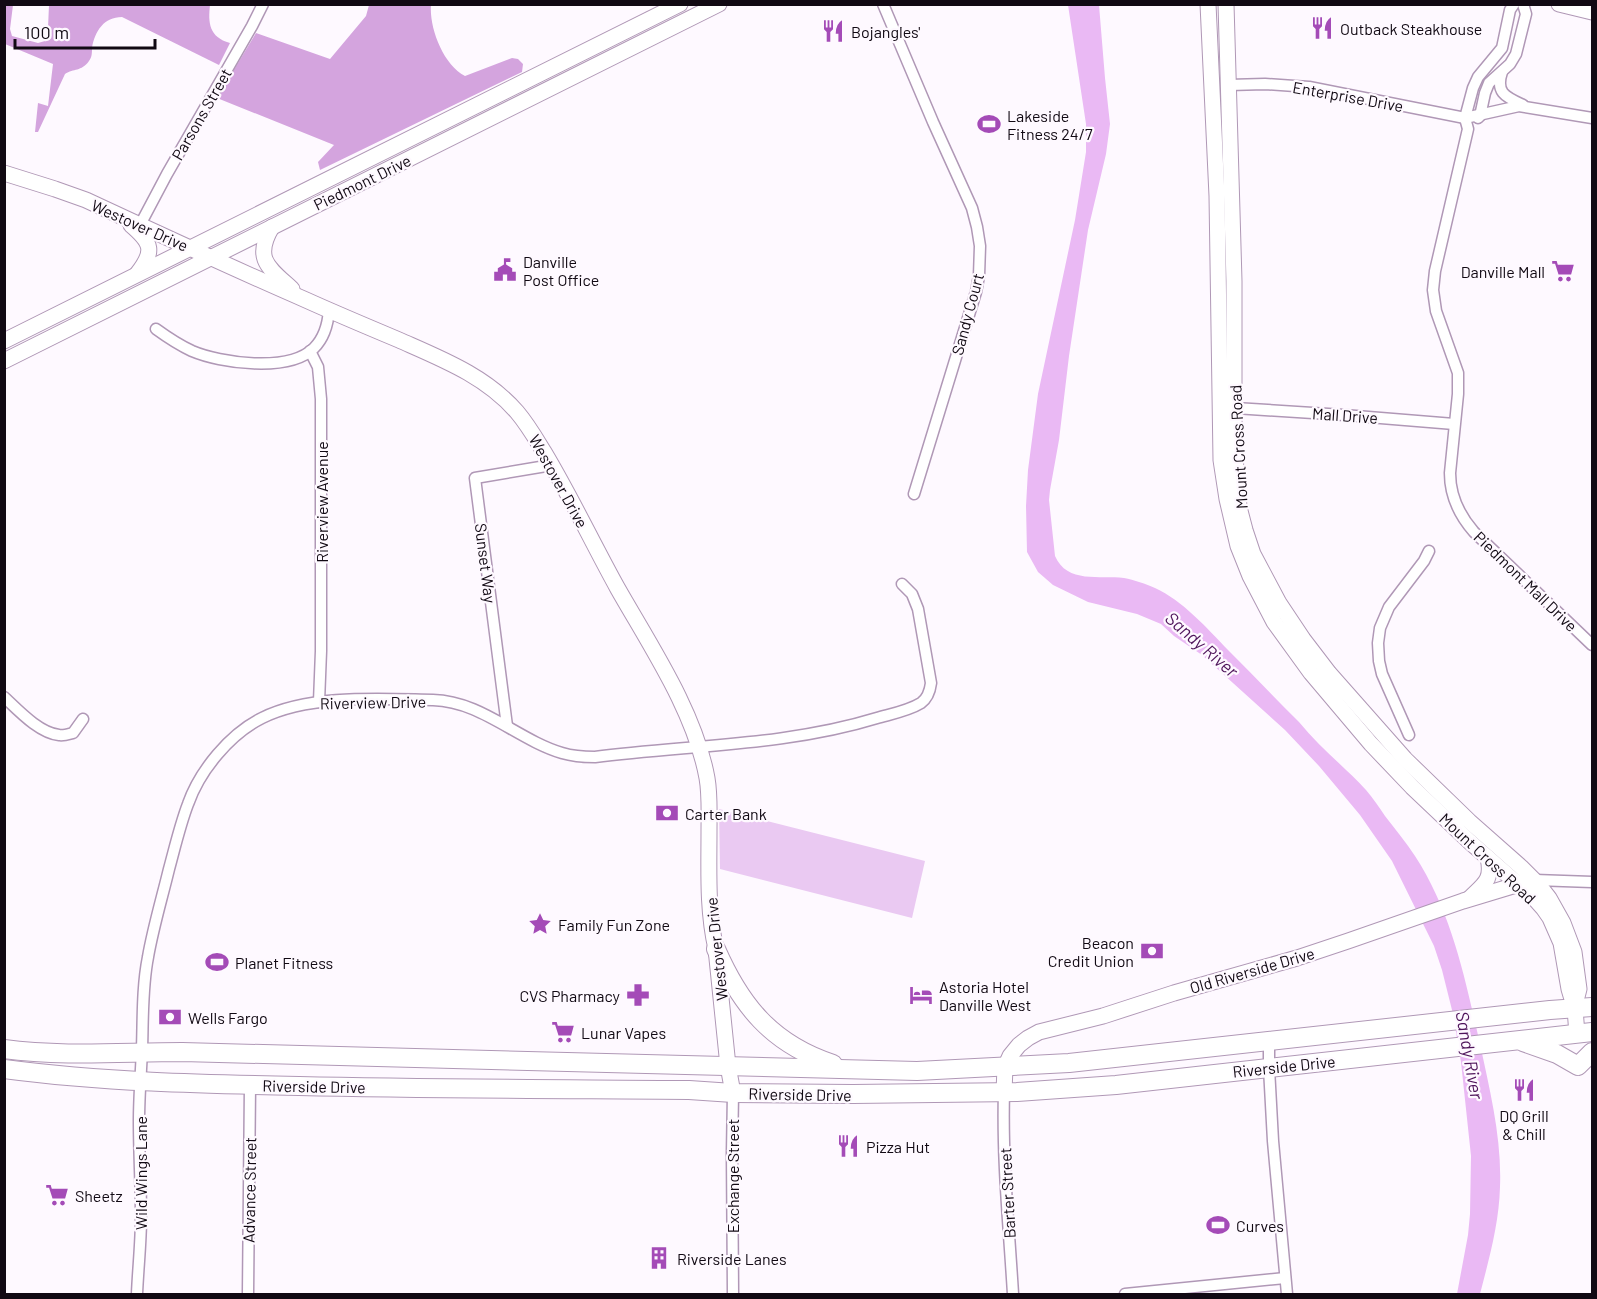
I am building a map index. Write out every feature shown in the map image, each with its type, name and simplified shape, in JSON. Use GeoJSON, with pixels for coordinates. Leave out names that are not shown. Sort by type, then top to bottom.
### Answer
{"type":"FeatureCollection","features":[{"type":"Feature","properties":{"kind":"main road","name":"Piedmont Drive"},"geometry":{"type":"LineString","coordinates":[[4,341],[680,4]]}},
{"type":"Feature","properties":{"kind":"main road","name":"Piedmont Drive"},"geometry":{"type":"LineString","coordinates":[[4,361],[719,4]]}},
{"type":"Feature","properties":{"kind":"main road","name":"Mount Cross Road"},"geometry":{"type":"LineString","coordinates":[[1208,4],[1217,196],[1221,460],[1238,546],[1250,576],[1274,622],[1348,719],[1412,787],[1543,908],[1561,943],[1569,989],[1584,1008]]}},
{"type":"Feature","properties":{"kind":"main road","name":"Mount Cross Road"},"geometry":{"type":"LineString","coordinates":[[1226,4],[1234,281],[1234,444],[1239,507],[1253,554],[1279,603],[1329,673],[1406,759],[1469,821],[1535,880],[1549,898],[1559,915],[1574,952],[1584,1008]]}},
{"type":"Feature","properties":{"kind":"main road"},"geometry":{"type":"LineString","coordinates":[[1559,4],[1593,12]]}},
{"type":"Feature","properties":{"kind":"main road","name":"Westover Drive"},"geometry":{"type":"LineString","coordinates":[[4,173],[65,193],[122,217],[440,358],[485,383],[517,412],[552,465],[689,719],[699,748],[707,778],[710,803],[709,904],[733,1093]]}},
{"type":"Feature","properties":{"kind":"main road"},"geometry":{"type":"LineString","coordinates":[[122,217],[144,237],[149,246],[149,254],[145,263],[135,276]]}},
{"type":"Feature","properties":{"kind":"main road"},"geometry":{"type":"LineString","coordinates":[[272,227],[265,238],[264,258],[268,267],[303,299]]}},
{"type":"Feature","properties":{"kind":"main road"},"geometry":{"type":"LineString","coordinates":[[1466,900],[1488,880],[1490,869],[1488,858]]}},
{"type":"Feature","properties":{"kind":"main road","name":"Old Riverside Drive"},"geometry":{"type":"LineString","coordinates":[[1005,1067],[1019,1045],[1043,1030],[1103,1016],[1288,960],[1466,900],[1535,880]]}},
{"type":"Feature","properties":{"kind":"main road"},"geometry":{"type":"LineString","coordinates":[[716,949],[736,988],[748,1007],[763,1024],[810,1055],[849,1069]]}},
{"type":"Feature","properties":{"kind":"main road"},"geometry":{"type":"LineString","coordinates":[[1584,1008],[1585,1033]]}},
{"type":"Feature","properties":{"kind":"main road","name":"Riverside Drive"},"geometry":{"type":"LineString","coordinates":[[4,1049],[66,1053],[142,1052],[917,1071],[1070,1063],[1507,1014],[1584,1008]]}},
{"type":"Feature","properties":{"kind":"main road","name":"Riverside Drive"},"geometry":{"type":"LineString","coordinates":[[4,1069],[141,1082],[250,1085],[432,1089],[689,1090],[733,1093],[1004,1092],[1116,1085],[1585,1033]]}},
{"type":"Feature","properties":{"kind":"main road"},"geometry":{"type":"LineString","coordinates":[[1519,1040],[1557,1054],[1578,1066],[1593,1052]]}},
{"type":"Feature","properties":{"kind":"main road"},"geometry":{"type":"LineString","coordinates":[[1004,1092],[1005,1067]]}},
{"type":"Feature","properties":{"kind":"street","name":"Parsons Street"},"geometry":{"type":"LineString","coordinates":[[140,225],[263,4]]}},
{"type":"Feature","properties":{"kind":"street","name":"Sandy Court"},"geometry":{"type":"LineString","coordinates":[[883,4],[972,208],[980,246],[976,292],[914,494]]}},
{"type":"Feature","properties":{"kind":"street","name":"Piedmont Mall Drive"},"geometry":{"type":"LineString","coordinates":[[1514,4],[1510,10],[1502,48],[1478,77],[1473,88],[1435,271],[1433,286],[1436,311],[1458,373],[1450,478],[1461,514],[1474,532],[1593,645]]}},
{"type":"Feature","properties":{"kind":"street"},"geometry":{"type":"LineString","coordinates":[[1480,116],[1489,83],[1502,72],[1517,50],[1526,14],[1523,4]]}},
{"type":"Feature","properties":{"kind":"street"},"geometry":{"type":"LineString","coordinates":[[1502,72],[1500,85],[1502,93],[1526,106]]}},
{"type":"Feature","properties":{"kind":"street","name":"Enterprise Drive"},"geometry":{"type":"LineString","coordinates":[[1229,85],[1265,84],[1309,87],[1467,123]]}},
{"type":"Feature","properties":{"kind":"street"},"geometry":{"type":"LineString","coordinates":[[1467,123],[1480,116],[1510,107],[1526,106],[1593,118]]}},
{"type":"Feature","properties":{"kind":"street"},"geometry":{"type":"LineString","coordinates":[[156,329],[192,351],[227,361],[283,362],[310,351],[321,340],[330,310]]}},
{"type":"Feature","properties":{"kind":"street","name":"Riverview Avenue"},"geometry":{"type":"LineString","coordinates":[[310,351],[318,367],[321,399],[319,702]]}},
{"type":"Feature","properties":{"kind":"street","name":"Mall Drive"},"geometry":{"type":"LineString","coordinates":[[1234,408],[1454,424]]}},
{"type":"Feature","properties":{"kind":"street","name":"Sunset Way"},"geometry":{"type":"LineString","coordinates":[[507,726],[475,478],[552,465]]}},
{"type":"Feature","properties":{"kind":"street"},"geometry":{"type":"LineString","coordinates":[[1410,735],[1382,674],[1378,643],[1380,628],[1389,607],[1429,551]]}},
{"type":"Feature","properties":{"kind":"street","name":"Riverview Drive"},"geometry":{"type":"LineString","coordinates":[[142,1052],[143,1003],[148,953],[188,803],[195,787],[220,752],[248,726],[283,710],[319,702],[437,700],[468,708],[560,752],[595,757],[699,748],[832,730],[906,709],[920,703],[930,690],[931,683],[918,609],[912,594],[902,584]]}},
{"type":"Feature","properties":{"kind":"street"},"geometry":{"type":"LineString","coordinates":[[4,697],[40,728],[59,736],[73,733],[83,719]]}},
{"type":"Feature","properties":{"kind":"street"},"geometry":{"type":"LineString","coordinates":[[1535,880],[1593,882]]}},
{"type":"Feature","properties":{"kind":"street"},"geometry":{"type":"LineString","coordinates":[[1269,1040],[1273,1141],[1287,1294]]}},
{"type":"Feature","properties":{"kind":"street","name":"Wild Wings Lane"},"geometry":{"type":"LineString","coordinates":[[137,1294],[141,1220],[139,1119],[142,1052]]}},
{"type":"Feature","properties":{"kind":"street","name":"Advance Street"},"geometry":{"type":"LineString","coordinates":[[248,1294],[250,1085]]}},
{"type":"Feature","properties":{"kind":"street","name":"Barter Street"},"geometry":{"type":"LineString","coordinates":[[1004,1092],[1003,1119],[1013,1294]]}},
{"type":"Feature","properties":{"kind":"street","name":"Exchange Street"},"geometry":{"type":"LineString","coordinates":[[733,1093],[733,1294]]}},
{"type":"Feature","properties":{"kind":"street"},"geometry":{"type":"LineString","coordinates":[[1125,1294],[1285,1278]]}},
{"type":"Feature","properties":{"kind":"shaded area"},"geometry":{"type":"Polygon","coordinates":[[[4,5],[13,5],[10,29],[12,36],[38,43],[45,41],[49,5],[210,5],[211,28],[218,37],[230,43],[219,65],[122,17],[110,19],[98,31],[89,61],[83,67],[65,74],[38,132],[35,132],[38,103],[48,106],[53,64],[5,44],[4,5]]]}},
{"type":"Feature","properties":{"kind":"shaded area"},"geometry":{"type":"Polygon","coordinates":[[[369,5],[431,5],[432,24],[439,45],[450,63],[465,76],[512,58],[518,59],[523,64],[522,72],[320,170],[318,162],[334,145],[217,98],[256,33],[330,59],[366,16],[369,5]]]}},
{"type":"Feature","properties":{"kind":"shaded area"},"geometry":{"type":"Polygon","coordinates":[[[719,809],[925,861],[912,918],[720,869],[719,809]]]}},
{"type":"Feature","properties":{"kind":"water","name":"Sandy River"},"geometry":{"type":"Polygon","coordinates":[[[1068,5],[1099,5],[1110,124],[1106,154],[1088,230],[1050,490],[1055,556],[1067,571],[1085,576],[1124,578],[1136,581],[1165,593],[1185,607],[1366,790],[1412,851],[1428,878],[1448,923],[1463,971],[1488,1079],[1497,1133],[1500,1169],[1498,1214],[1480,1294],[1457,1294],[1468,1235],[1471,1156],[1461,1062],[1453,1014],[1434,946],[1392,861],[1360,815],[1319,766],[1285,730],[1202,655],[1161,624],[1137,614],[1088,602],[1053,585],[1038,572],[1027,552],[1028,470],[1038,394],[1075,220],[1086,152],[1086,124],[1068,5]]]}},
{"type":"Feature","properties":{"kind":"place","name":"Outback Steakhouse"},"geometry":{"type":"Point","coordinates":[1322,28]}},
{"type":"Feature","properties":{"kind":"place","name":"Bojangles'"},"geometry":{"type":"Point","coordinates":[833,31]}},
{"type":"Feature","properties":{"kind":"place","name":"Lakeside Fitness 24/7"},"geometry":{"type":"Point","coordinates":[989,124]}},
{"type":"Feature","properties":{"kind":"place","name":"Danville Post Office"},"geometry":{"type":"Point","coordinates":[505,270]}},
{"type":"Feature","properties":{"kind":"place","name":"Danville Mall"},"geometry":{"type":"Point","coordinates":[1563,271]}},
{"type":"Feature","properties":{"kind":"place","name":"Carter Bank"},"geometry":{"type":"Point","coordinates":[667,813]}},
{"type":"Feature","properties":{"kind":"place","name":"Family Fun Zone"},"geometry":{"type":"Point","coordinates":[540,924]}},
{"type":"Feature","properties":{"kind":"place","name":"Beacon Credit Union"},"geometry":{"type":"Point","coordinates":[1152,951]}},
{"type":"Feature","properties":{"kind":"place","name":"Planet Fitness"},"geometry":{"type":"Point","coordinates":[217,962]}},
{"type":"Feature","properties":{"kind":"place","name":"CVS Pharmacy"},"geometry":{"type":"Point","coordinates":[638,995]}},
{"type":"Feature","properties":{"kind":"place","name":"Astoria Hotel Danville West"},"geometry":{"type":"Point","coordinates":[921,995]}},
{"type":"Feature","properties":{"kind":"place","name":"Wells Fargo"},"geometry":{"type":"Point","coordinates":[170,1017]}},
{"type":"Feature","properties":{"kind":"place","name":"Lunar Vapes"},"geometry":{"type":"Point","coordinates":[563,1032]}},
{"type":"Feature","properties":{"kind":"place","name":"DQ Grill & Chill"},"geometry":{"type":"Point","coordinates":[1524,1090]}},
{"type":"Feature","properties":{"kind":"place","name":"Pizza Hut"},"geometry":{"type":"Point","coordinates":[848,1146]}},
{"type":"Feature","properties":{"kind":"place","name":"Sheetz"},"geometry":{"type":"Point","coordinates":[57,1195]}},
{"type":"Feature","properties":{"kind":"place","name":"Curves"},"geometry":{"type":"Point","coordinates":[1218,1225]}},
{"type":"Feature","properties":{"kind":"place","name":"Riverside Lanes"},"geometry":{"type":"Point","coordinates":[659,1258]}}]}
